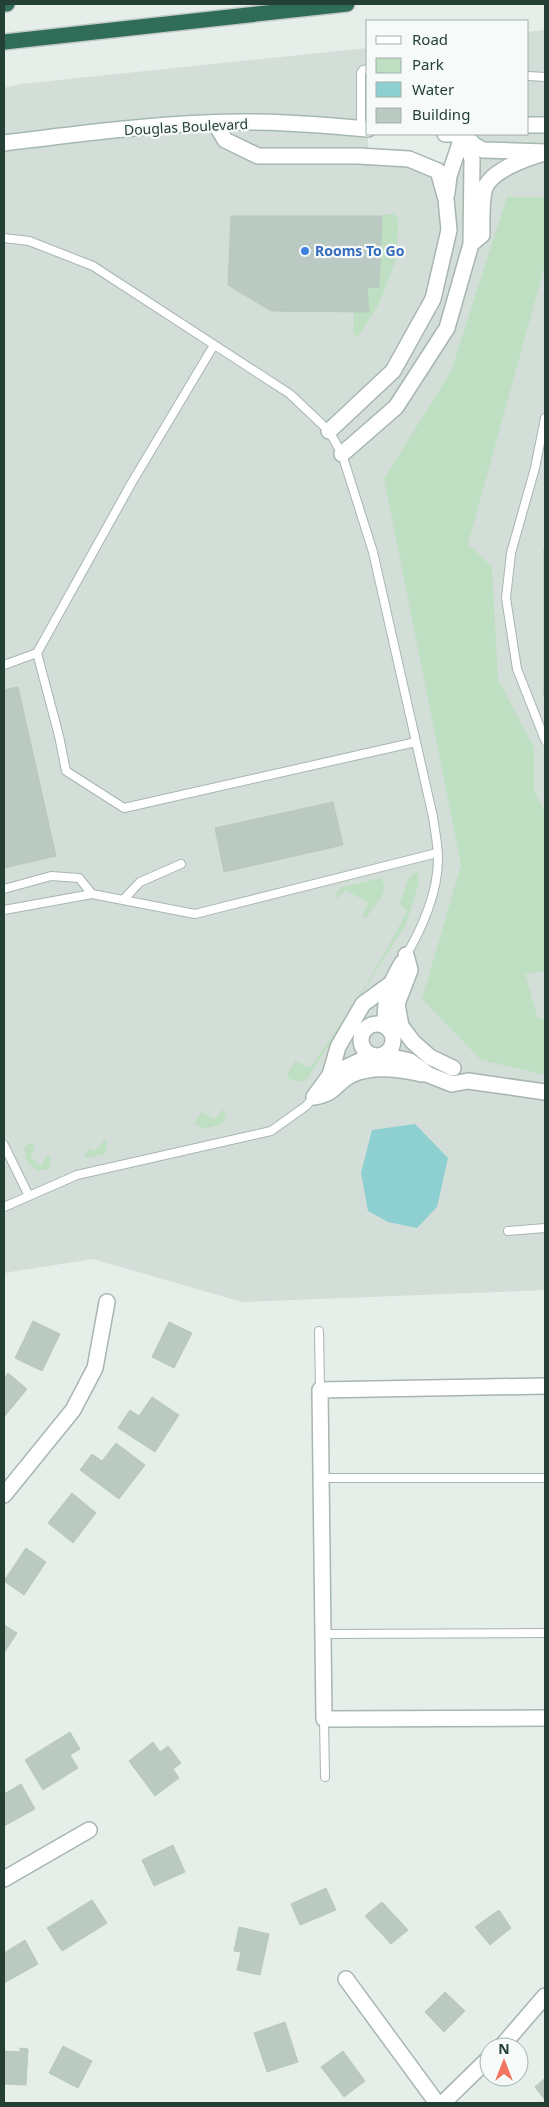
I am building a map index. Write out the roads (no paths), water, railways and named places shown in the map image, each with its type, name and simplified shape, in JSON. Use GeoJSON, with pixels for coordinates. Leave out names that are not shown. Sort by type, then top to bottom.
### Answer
{"type":"FeatureCollection","features":[{"type":"Feature","properties":{"kind":"highway"},"geometry":{"type":"LineString","coordinates":[[4,42],[347,4]]}},
{"type":"Feature","properties":{"kind":"street","name":"Douglas Boulevard"},"geometry":{"type":"LineString","coordinates":[[4,143],[81,133],[215,123],[290,123],[364,128]]}},
{"type":"Feature","properties":{"kind":"street"},"geometry":{"type":"LineString","coordinates":[[215,123],[225,140],[258,156],[359,156],[409,159],[438,172],[446,199],[449,230],[433,299],[393,371],[329,431]]}},
{"type":"Feature","properties":{"kind":"street"},"geometry":{"type":"LineString","coordinates":[[529,125],[545,125]]}},
{"type":"Feature","properties":{"kind":"street"},"geometry":{"type":"LineString","coordinates":[[446,199],[449,176],[464,135]]}},
{"type":"Feature","properties":{"kind":"street"},"geometry":{"type":"LineString","coordinates":[[342,454],[396,407],[447,328],[471,244],[472,159],[464,135]]}},
{"type":"Feature","properties":{"kind":"street"},"geometry":{"type":"LineString","coordinates":[[465,135],[474,145],[484,150],[545,152]]}},
{"type":"Feature","properties":{"kind":"street"},"geometry":{"type":"LineString","coordinates":[[471,244],[482,235],[485,188],[499,172],[545,152]]}},
{"type":"Feature","properties":{"kind":"street"},"geometry":{"type":"LineString","coordinates":[[385,1026],[385,1003],[389,985],[404,959]]}},
{"type":"Feature","properties":{"kind":"street"},"geometry":{"type":"LineString","coordinates":[[404,959],[410,970],[397,1004],[401,1026],[413,1042],[430,1057],[453,1068],[468,1081]]}},
{"type":"Feature","properties":{"kind":"street"},"geometry":{"type":"LineString","coordinates":[[314,1097],[330,1075],[338,1047],[364,1004],[389,985]]}},
{"type":"Feature","properties":{"kind":"street"},"geometry":{"type":"LineString","coordinates":[[364,1004],[369,1026]]}},
{"type":"Feature","properties":{"kind":"street"},"geometry":{"type":"LineString","coordinates":[[330,1075],[377,1055],[392,1049],[391,1032],[385,1026],[377,1024],[369,1026],[362,1032],[360,1040],[362,1049],[377,1055],[410,1062],[429,1075],[452,1084],[468,1081],[545,1092]]}},
{"type":"Feature","properties":{"kind":"street"},"geometry":{"type":"LineString","coordinates":[[338,1047],[360,1040]]}},
{"type":"Feature","properties":{"kind":"street"},"geometry":{"type":"LineString","coordinates":[[393,1041],[433,1065],[453,1068]]}},
{"type":"Feature","properties":{"kind":"street"},"geometry":{"type":"LineString","coordinates":[[314,1097],[328,1094],[350,1075],[379,1068],[429,1075]]}},
{"type":"Feature","properties":{"kind":"street"},"geometry":{"type":"LineString","coordinates":[[4,1495],[73,1410],[95,1368],[106,1302]]}},
{"type":"Feature","properties":{"kind":"street"},"geometry":{"type":"LineString","coordinates":[[545,1386],[320,1390],[324,1719],[545,1718]]}},
{"type":"Feature","properties":{"kind":"street"},"geometry":{"type":"LineString","coordinates":[[4,1879],[89,1830]]}},
{"type":"Feature","properties":{"kind":"street"},"geometry":{"type":"LineString","coordinates":[[346,1979],[436,2103]]}},
{"type":"Feature","properties":{"kind":"street"},"geometry":{"type":"LineString","coordinates":[[509,2037],[545,1996]]}},
{"type":"Feature","properties":{"kind":"street"},"geometry":{"type":"LineString","coordinates":[[443,2103],[479,2068]]}},
{"type":"Feature","properties":{"kind":"lane"},"geometry":{"type":"LineString","coordinates":[[364,128],[362,73],[363,70],[366,69]]}},
{"type":"Feature","properties":{"kind":"lane"},"geometry":{"type":"LineString","coordinates":[[529,76],[545,77]]}},
{"type":"Feature","properties":{"kind":"lane"},"geometry":{"type":"LineString","coordinates":[[4,238],[29,241],[93,266],[290,394],[329,431],[342,454],[373,552],[433,817],[437,852],[434,891],[414,942],[404,959]]}},
{"type":"Feature","properties":{"kind":"lane"},"geometry":{"type":"LineString","coordinates":[[4,665],[37,653],[131,484],[214,344]]}},
{"type":"Feature","properties":{"kind":"lane"},"geometry":{"type":"LineString","coordinates":[[545,418],[534,468],[511,553],[506,598],[517,669],[545,740]]}},
{"type":"Feature","properties":{"kind":"lane"},"geometry":{"type":"LineString","coordinates":[[37,653],[60,736],[66,770],[124,808],[416,742]]}},
{"type":"Feature","properties":{"kind":"lane"},"geometry":{"type":"LineString","coordinates":[[4,910],[92,894],[195,914],[437,852]]}},
{"type":"Feature","properties":{"kind":"lane"},"geometry":{"type":"LineString","coordinates":[[124,899],[140,882],[181,864]]}},
{"type":"Feature","properties":{"kind":"lane"},"geometry":{"type":"LineString","coordinates":[[4,889],[51,876],[70,877],[79,878],[92,894]]}},
{"type":"Feature","properties":{"kind":"lane"},"geometry":{"type":"LineString","coordinates":[[4,1207],[76,1175],[271,1131],[306,1106],[314,1097]]}},
{"type":"Feature","properties":{"kind":"lane"},"geometry":{"type":"LineString","coordinates":[[4,1145],[29,1196]]}},
{"type":"Feature","properties":{"kind":"lane"},"geometry":{"type":"LineString","coordinates":[[508,1231],[545,1228]]}},
{"type":"Feature","properties":{"kind":"lane"},"geometry":{"type":"LineString","coordinates":[[319,1331],[320,1390]]}},
{"type":"Feature","properties":{"kind":"lane"},"geometry":{"type":"LineString","coordinates":[[321,1478],[545,1478]]}},
{"type":"Feature","properties":{"kind":"lane"},"geometry":{"type":"LineString","coordinates":[[323,1634],[545,1633]]}},
{"type":"Feature","properties":{"kind":"lane"},"geometry":{"type":"LineString","coordinates":[[324,1719],[324,1777]]}},
{"type":"Feature","properties":{"kind":"water"},"geometry":{"type":"Polygon","coordinates":[[[415,1124],[448,1158],[437,1207],[417,1228],[388,1222],[368,1211],[361,1173],[372,1130],[415,1124]]]}},
{"type":"Feature","properties":{"kind":"place","name":"Rooms To Go"},"geometry":{"type":"Point","coordinates":[305,251]}}]}
